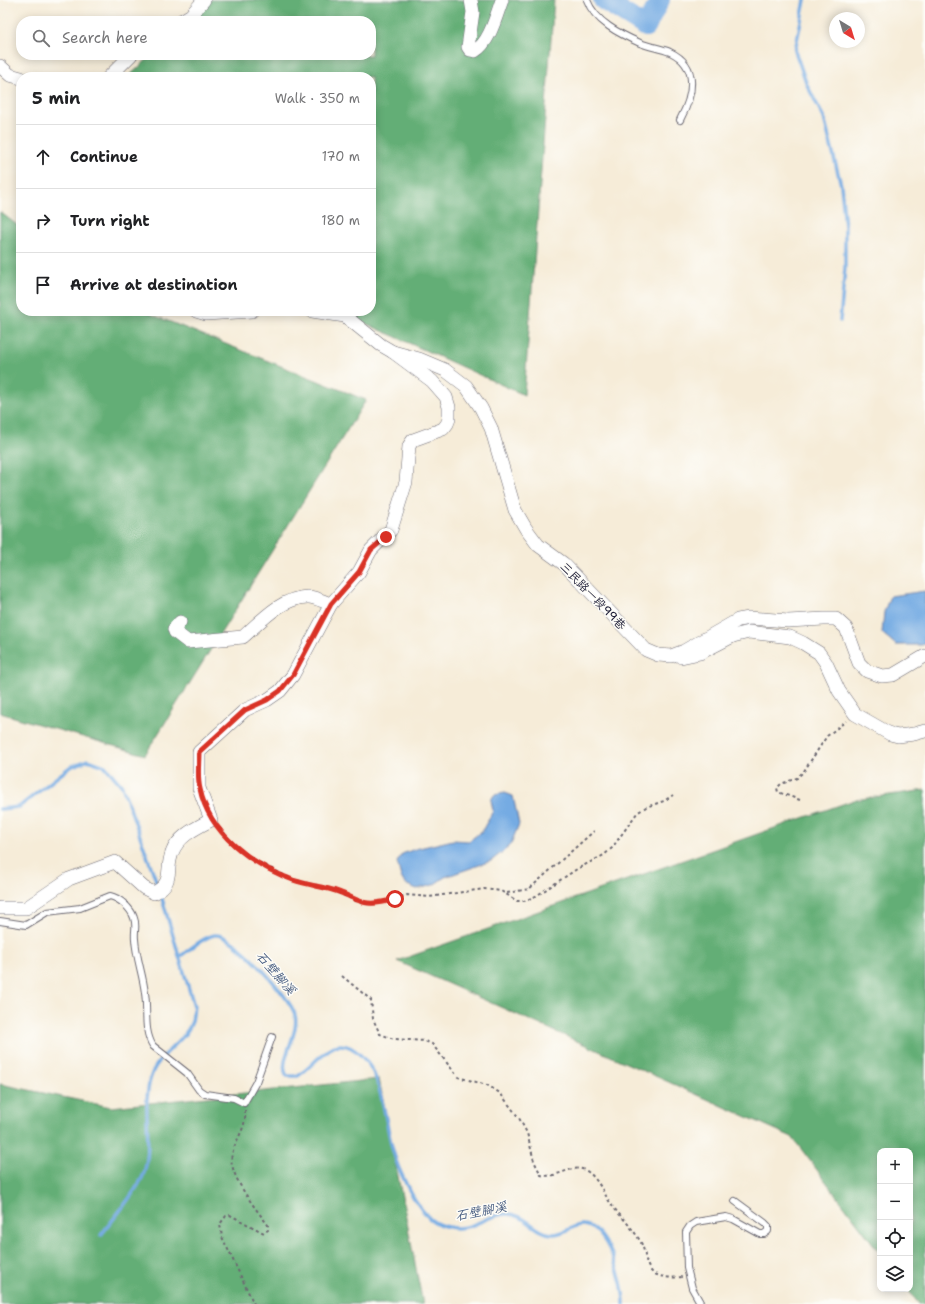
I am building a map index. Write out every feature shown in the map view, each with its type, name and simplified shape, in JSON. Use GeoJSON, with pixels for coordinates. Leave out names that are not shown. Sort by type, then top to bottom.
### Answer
{"type":"FeatureCollection","features":[{"type":"Feature","properties":{"kind":"street"},"geometry":{"type":"LineString","coordinates":[[188,16],[204,0]]}},
{"type":"Feature","properties":{"kind":"street"},"geometry":{"type":"LineString","coordinates":[[471,0],[473,12],[468,48],[475,51],[486,38],[502,0]]}},
{"type":"Feature","properties":{"kind":"street"},"geometry":{"type":"LineString","coordinates":[[114,72],[126,60]]}},
{"type":"Feature","properties":{"kind":"street"},"geometry":{"type":"LineString","coordinates":[[0,66],[10,75],[16,77]]}},
{"type":"Feature","properties":{"kind":"street","name":"三民路一段99巷"},"geometry":{"type":"LineString","coordinates":[[345,316],[381,345],[393,352],[419,359],[445,370],[466,386],[481,408],[491,428],[515,510],[538,545],[564,564],[646,650],[658,655],[684,657],[700,653],[733,636],[749,632],[790,637],[819,653],[826,663],[839,691],[855,714]]}},
{"type":"Feature","properties":{"kind":"street"},"geometry":{"type":"LineString","coordinates":[[0,908],[26,908],[69,879],[115,862],[144,888],[154,893],[162,888],[168,881],[172,853],[181,839],[211,820],[199,788],[199,752],[245,710],[267,700],[280,691],[293,675],[331,604],[359,572],[371,550],[391,530],[406,482],[409,446],[413,440],[443,429],[449,419],[449,407],[446,397],[432,381],[393,352]]}},
{"type":"Feature","properties":{"kind":"street"},"geometry":{"type":"LineString","coordinates":[[180,622],[174,629],[175,632],[188,642],[235,639],[243,637],[280,605],[298,598],[309,596],[331,604]]}},
{"type":"Feature","properties":{"kind":"street"},"geometry":{"type":"LineString","coordinates":[[672,656],[684,651],[738,620],[748,618],[788,622],[836,619],[846,628],[859,663],[868,671],[882,676],[893,675],[925,656]]}},
{"type":"Feature","properties":{"kind":"street"},"geometry":{"type":"LineString","coordinates":[[855,714],[890,734],[898,736],[914,734],[925,730]]}},
{"type":"Feature","properties":{"kind":"lane"},"geometry":{"type":"LineString","coordinates":[[586,0],[592,11],[599,19],[613,29],[640,43],[669,52],[686,64],[691,73],[692,86],[688,104],[680,120]]}},
{"type":"Feature","properties":{"kind":"lane"},"geometry":{"type":"LineString","coordinates":[[0,921],[26,925],[48,912],[74,910],[105,896],[114,897],[132,913],[136,924],[135,938],[145,992],[147,1031],[153,1046],[187,1073],[199,1090],[205,1094],[234,1098],[244,1103],[256,1082],[272,1038]]}},
{"type":"Feature","properties":{"kind":"lane"},"geometry":{"type":"LineString","coordinates":[[701,1304],[692,1288],[689,1276],[685,1247],[686,1232],[690,1226],[696,1222],[726,1217],[733,1219],[760,1234],[764,1234],[768,1231],[768,1226],[765,1223],[735,1201]]}},
{"type":"Feature","properties":{"kind":"path"},"geometry":{"type":"LineString","coordinates":[[800,800],[782,795],[778,792],[777,788],[781,784],[797,778],[804,771],[827,736],[855,714]]}},
{"type":"Feature","properties":{"kind":"path"},"geometry":{"type":"LineString","coordinates":[[507,893],[517,901],[524,901],[536,896],[577,868],[604,856],[612,848],[637,813],[646,807],[664,801],[673,796]]}},
{"type":"Feature","properties":{"kind":"path"},"geometry":{"type":"LineString","coordinates":[[211,820],[235,846],[254,860],[293,880],[330,889],[362,903],[374,904],[407,895],[429,897],[484,888],[507,893],[529,889],[594,831]]}},
{"type":"Feature","properties":{"kind":"path"},"geometry":{"type":"LineString","coordinates":[[342,976],[371,1000],[373,1019],[380,1034],[394,1039],[425,1041],[432,1044],[458,1077],[488,1085],[500,1093],[516,1113],[527,1133],[534,1161],[541,1175],[552,1175],[580,1168],[588,1172],[595,1179],[615,1209],[640,1240],[644,1248],[648,1267],[653,1272],[670,1277],[689,1276]]}},
{"type":"Feature","properties":{"kind":"path"},"geometry":{"type":"LineString","coordinates":[[244,1103],[246,1116],[240,1138],[232,1155],[231,1163],[235,1176],[268,1225],[268,1230],[264,1233],[230,1215],[226,1216],[220,1224],[222,1237],[254,1304]]}},
{"type":"Feature","properties":{"kind":"green space"},"geometry":{"type":"Polygon","coordinates":[[[210,0],[554,0],[524,395],[349,316],[376,316],[376,72],[133,72],[147,60],[376,60],[376,16],[193,16],[210,0]]]}},
{"type":"Feature","properties":{"kind":"green space"},"geometry":{"type":"Polygon","coordinates":[[[0,212],[16,224],[16,316],[156,316],[366,400],[145,755],[0,713],[0,212]]]}},
{"type":"Feature","properties":{"kind":"green space"},"geometry":{"type":"Polygon","coordinates":[[[925,790],[925,1304],[919,1304],[909,1292],[913,1292],[913,1148],[877,1148],[877,1249],[792,1137],[397,961],[854,800],[925,790]]]}},
{"type":"Feature","properties":{"kind":"green space"},"geometry":{"type":"Polygon","coordinates":[[[379,1079],[423,1304],[0,1304],[0,1084],[111,1107],[379,1079]]]}},
{"type":"Feature","properties":{"kind":"water"},"geometry":{"type":"Polygon","coordinates":[[[925,591],[925,643],[922,645],[896,645],[882,633],[884,612],[890,596],[925,591]]]}},
{"type":"Feature","properties":{"kind":"water"},"geometry":{"type":"Polygon","coordinates":[[[505,793],[513,796],[519,824],[510,846],[491,861],[445,877],[433,885],[417,889],[405,884],[401,877],[397,862],[402,854],[415,849],[453,840],[469,841],[482,831],[493,811],[491,800],[494,795],[505,793]]]}},
{"type":"Feature","properties":{"kind":"waterway"},"geometry":{"type":"LineString","coordinates":[[603,0],[646,27],[660,0]]}},
{"type":"Feature","properties":{"kind":"waterway"},"geometry":{"type":"LineString","coordinates":[[805,0],[795,51],[807,85],[824,118],[841,185],[845,227],[845,268],[840,321]]}},
{"type":"Feature","properties":{"kind":"waterway","name":"石壁腳溪"},"geometry":{"type":"LineString","coordinates":[[0,809],[19,807],[70,767],[88,760],[105,766],[122,786],[158,886]]}},
{"type":"Feature","properties":{"kind":"waterway"},"geometry":{"type":"LineString","coordinates":[[101,1235],[129,1198],[143,1176],[148,1150],[147,1097],[153,1071],[162,1058],[185,1034],[192,1021],[194,1006],[160,892]]}},
{"type":"Feature","properties":{"kind":"waterway","name":"石壁腳溪"},"geometry":{"type":"LineString","coordinates":[[179,957],[210,936],[215,935],[223,937],[235,944],[273,981],[295,1015],[296,1023],[285,1063],[287,1076],[298,1076],[326,1051],[335,1046],[342,1045],[355,1050],[366,1061],[374,1073],[380,1090],[396,1162],[413,1197],[430,1219],[441,1225],[457,1228],[465,1227],[491,1217],[506,1214],[519,1217],[540,1230],[552,1234],[560,1233],[581,1225],[591,1227],[599,1234],[613,1256],[621,1283],[624,1304]]}},
{"type":"Feature","properties":{"kind":"route"},"geometry":{"type":"LineString","coordinates":[[386,537],[377,543],[371,550],[359,572],[331,604],[293,675],[280,691],[267,700],[245,710],[199,752],[199,788],[211,820],[235,846],[254,860],[293,880],[342,893],[362,903],[374,904],[395,899]]}}]}
